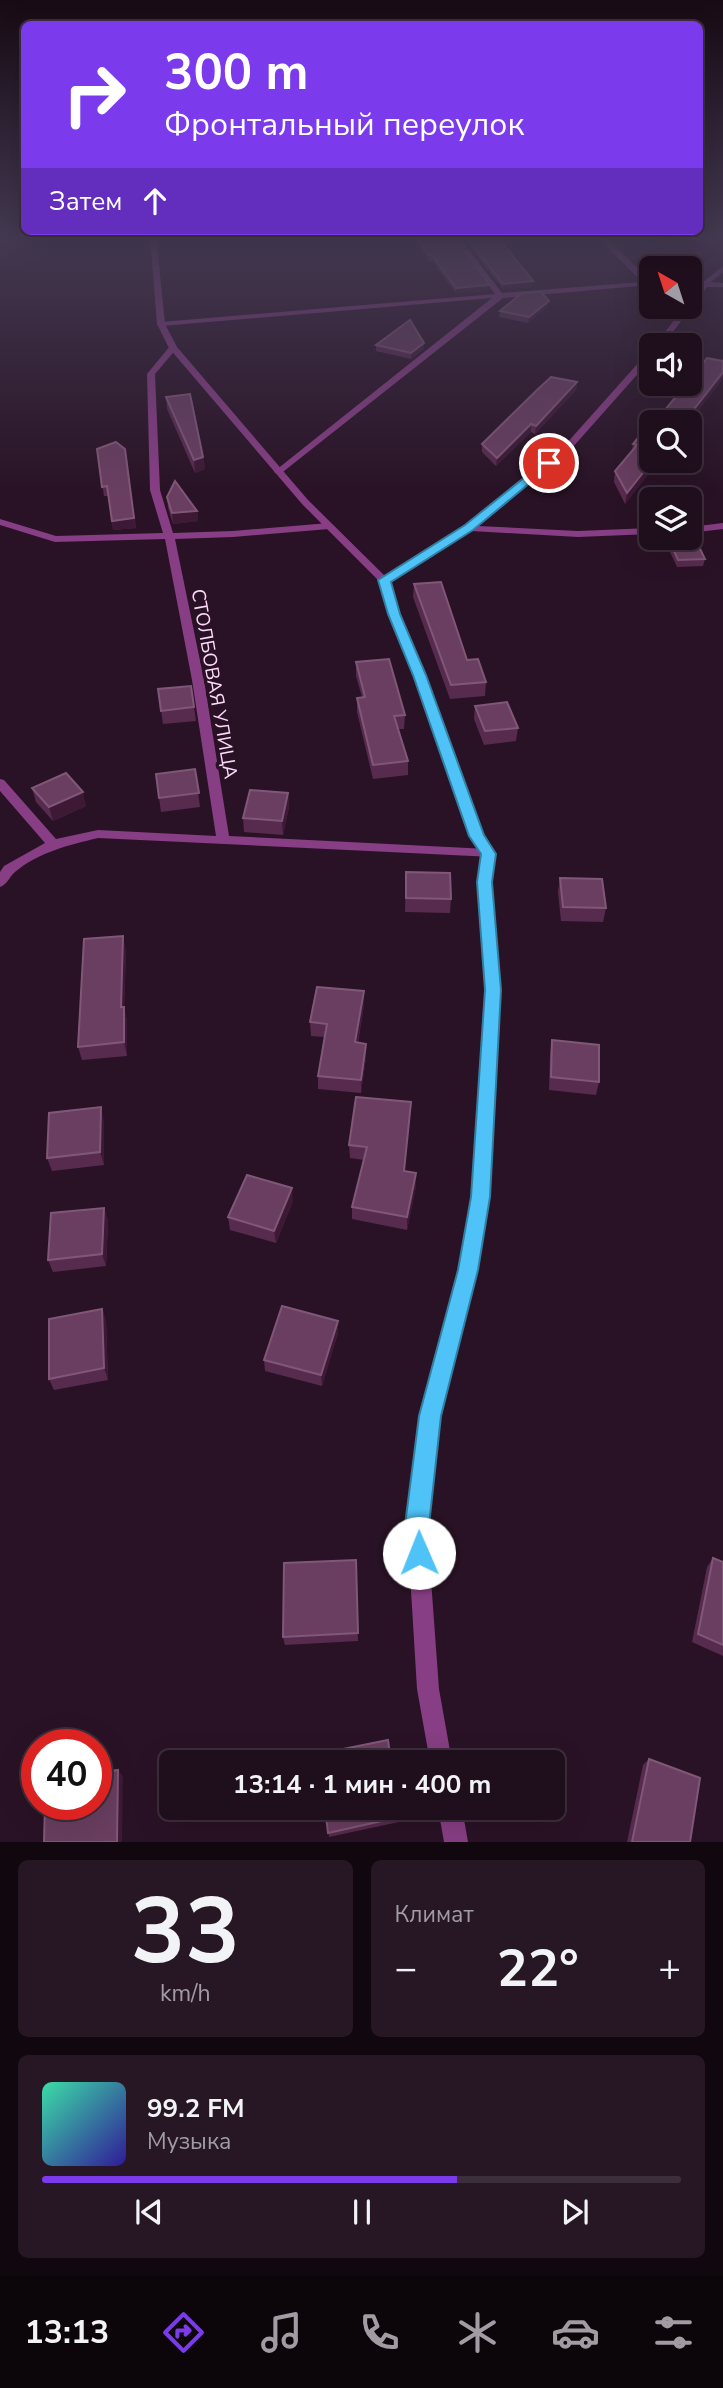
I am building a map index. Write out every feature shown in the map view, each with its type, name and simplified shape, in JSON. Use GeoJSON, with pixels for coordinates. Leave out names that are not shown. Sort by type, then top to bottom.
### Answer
{"type":"FeatureCollection","features":[{"type":"Feature","properties":{"kind":"street"},"geometry":{"type":"LineString","coordinates":[[161,320],[173,348],[279,472],[384,580],[472,825],[488,854],[485,882],[493,990],[480,1197],[468,1270],[430,1416],[417,1525],[428,1689],[439,1750]]}},
{"type":"Feature","properties":{"kind":"street"},"geometry":{"type":"LineString","coordinates":[[161,324],[210,320]]}},
{"type":"Feature","properties":{"kind":"street"},"geometry":{"type":"LineString","coordinates":[[279,472],[470,320]]}},
{"type":"Feature","properties":{"kind":"street","name":"СТОЛБОВАЯ УЛИЦА"},"geometry":{"type":"LineString","coordinates":[[173,348],[151,374],[155,490],[169,535],[198,680],[223,839]]}},
{"type":"Feature","properties":{"kind":"street"},"geometry":{"type":"LineString","coordinates":[[384,580],[469,528],[569,446],[639,367]]}},
{"type":"Feature","properties":{"kind":"street"},"geometry":{"type":"LineString","coordinates":[[0,522],[55,539],[329,526]]}},
{"type":"Feature","properties":{"kind":"street"},"geometry":{"type":"LineString","coordinates":[[702,529],[723,526]]}},
{"type":"Feature","properties":{"kind":"street"},"geometry":{"type":"LineString","coordinates":[[469,528],[578,534],[639,531]]}},
{"type":"Feature","properties":{"kind":"street"},"geometry":{"type":"LineString","coordinates":[[0,783],[53,844]]}},
{"type":"Feature","properties":{"kind":"street"},"geometry":{"type":"LineString","coordinates":[[0,882],[9,869],[53,844],[98,834],[488,854]]}},
{"type":"Feature","properties":{"kind":"street"},"geometry":{"type":"LineString","coordinates":[[452,1820],[456,1842]]}},
{"type":"Feature","properties":{"kind":"building"},"geometry":{"type":"Polygon","coordinates":[[[410,320],[424,343],[411,353],[376,345],[410,320]]]}},
{"type":"Feature","properties":{"kind":"building"},"geometry":{"type":"Polygon","coordinates":[[[707,358],[723,361],[723,372],[693,410],[665,410],[676,396],[702,396],[702,364],[707,358]]]}},
{"type":"Feature","properties":{"kind":"building"},"geometry":{"type":"Polygon","coordinates":[[[551,377],[577,382],[536,426],[531,424],[497,458],[482,444],[551,377]]]}},
{"type":"Feature","properties":{"kind":"building"},"geometry":{"type":"Polygon","coordinates":[[[190,394],[203,457],[194,460],[166,397],[190,394]]]}},
{"type":"Feature","properties":{"kind":"building"},"geometry":{"type":"Polygon","coordinates":[[[639,437],[639,473],[643,473],[627,493],[615,471],[637,445],[633,444],[639,437]]]}},
{"type":"Feature","properties":{"kind":"building"},"geometry":{"type":"Polygon","coordinates":[[[116,442],[125,449],[134,518],[112,521],[107,486],[102,487],[97,449],[116,442]]]}},
{"type":"Feature","properties":{"kind":"building"},"geometry":{"type":"Polygon","coordinates":[[[175,481],[197,511],[172,513],[167,497],[175,481]]]}},
{"type":"Feature","properties":{"kind":"building"},"geometry":{"type":"Polygon","coordinates":[[[674,550],[701,550],[705,559],[678,560],[674,550]]]}},
{"type":"Feature","properties":{"kind":"building"},"geometry":{"type":"Polygon","coordinates":[[[441,582],[467,660],[478,659],[486,682],[451,685],[414,584],[441,582]]]}},
{"type":"Feature","properties":{"kind":"building"},"geometry":{"type":"Polygon","coordinates":[[[389,659],[405,715],[394,716],[408,761],[373,765],[357,698],[365,697],[356,662],[389,659]]]}},
{"type":"Feature","properties":{"kind":"building"},"geometry":{"type":"Polygon","coordinates":[[[191,686],[194,707],[161,711],[158,689],[191,686]]]}},
{"type":"Feature","properties":{"kind":"building"},"geometry":{"type":"Polygon","coordinates":[[[507,702],[518,728],[485,731],[475,706],[507,702]]]}},
{"type":"Feature","properties":{"kind":"building"},"geometry":{"type":"Polygon","coordinates":[[[195,769],[199,793],[159,798],[156,774],[195,769]]]}},
{"type":"Feature","properties":{"kind":"building"},"geometry":{"type":"Polygon","coordinates":[[[66,773],[83,792],[49,807],[32,788],[66,773]]]}},
{"type":"Feature","properties":{"kind":"building"},"geometry":{"type":"Polygon","coordinates":[[[250,790],[288,793],[282,821],[243,818],[250,790]]]}},
{"type":"Feature","properties":{"kind":"building"},"geometry":{"type":"Polygon","coordinates":[[[406,872],[450,873],[451,899],[406,898],[406,872]]]}},
{"type":"Feature","properties":{"kind":"building"},"geometry":{"type":"Polygon","coordinates":[[[560,878],[602,879],[606,908],[563,907],[560,878]]]}},
{"type":"Feature","properties":{"kind":"building"},"geometry":{"type":"Polygon","coordinates":[[[123,936],[121,1007],[124,1007],[124,1042],[78,1047],[84,939],[123,936]]]}},
{"type":"Feature","properties":{"kind":"building"},"geometry":{"type":"Polygon","coordinates":[[[317,987],[364,991],[355,1042],[366,1044],[361,1080],[318,1076],[327,1024],[310,1022],[317,987]]]}},
{"type":"Feature","properties":{"kind":"building"},"geometry":{"type":"Polygon","coordinates":[[[552,1040],[599,1045],[599,1082],[551,1077],[552,1040]]]}},
{"type":"Feature","properties":{"kind":"building"},"geometry":{"type":"Polygon","coordinates":[[[356,1097],[411,1102],[404,1171],[416,1173],[407,1217],[352,1207],[367,1147],[349,1145],[356,1097]]]}},
{"type":"Feature","properties":{"kind":"building"},"geometry":{"type":"Polygon","coordinates":[[[101,1107],[100,1152],[47,1158],[49,1113],[101,1107]]]}},
{"type":"Feature","properties":{"kind":"building"},"geometry":{"type":"Polygon","coordinates":[[[247,1175],[292,1188],[274,1231],[228,1217],[247,1175]]]}},
{"type":"Feature","properties":{"kind":"building"},"geometry":{"type":"Polygon","coordinates":[[[104,1208],[102,1254],[48,1260],[51,1213],[104,1208]]]}},
{"type":"Feature","properties":{"kind":"building"},"geometry":{"type":"Polygon","coordinates":[[[282,1306],[338,1321],[321,1375],[264,1360],[282,1306]]]}},
{"type":"Feature","properties":{"kind":"building"},"geometry":{"type":"Polygon","coordinates":[[[102,1309],[104,1368],[49,1379],[49,1319],[102,1309]]]}},
{"type":"Feature","properties":{"kind":"building"},"geometry":{"type":"Polygon","coordinates":[[[713,1558],[723,1562],[723,1645],[698,1634],[713,1558]]]}},
{"type":"Feature","properties":{"kind":"building"},"geometry":{"type":"Polygon","coordinates":[[[356,1560],[358,1633],[283,1637],[284,1563],[356,1560]]]}},
{"type":"Feature","properties":{"kind":"building"},"geometry":{"type":"Polygon","coordinates":[[[388,1740],[389,1750],[338,1750],[388,1740]]]}},
{"type":"Feature","properties":{"kind":"building"},"geometry":{"type":"Polygon","coordinates":[[[649,1759],[700,1778],[690,1842],[632,1842],[649,1759]]]}},
{"type":"Feature","properties":{"kind":"building"},"geometry":{"type":"Polygon","coordinates":[[[118,1770],[117,1842],[44,1842],[45,1820],[112,1820],[112,1771],[118,1770]]]}},
{"type":"Feature","properties":{"kind":"building"},"geometry":{"type":"Polygon","coordinates":[[[326,1820],[386,1820],[328,1833],[326,1820]]]}},
{"type":"Feature","properties":{"kind":"route"},"geometry":{"type":"LineString","coordinates":[[419,1553],[417,1525],[430,1416],[468,1270],[480,1197],[493,990],[485,882],[488,854],[476,836],[384,580],[469,528],[549,463]]}}]}
